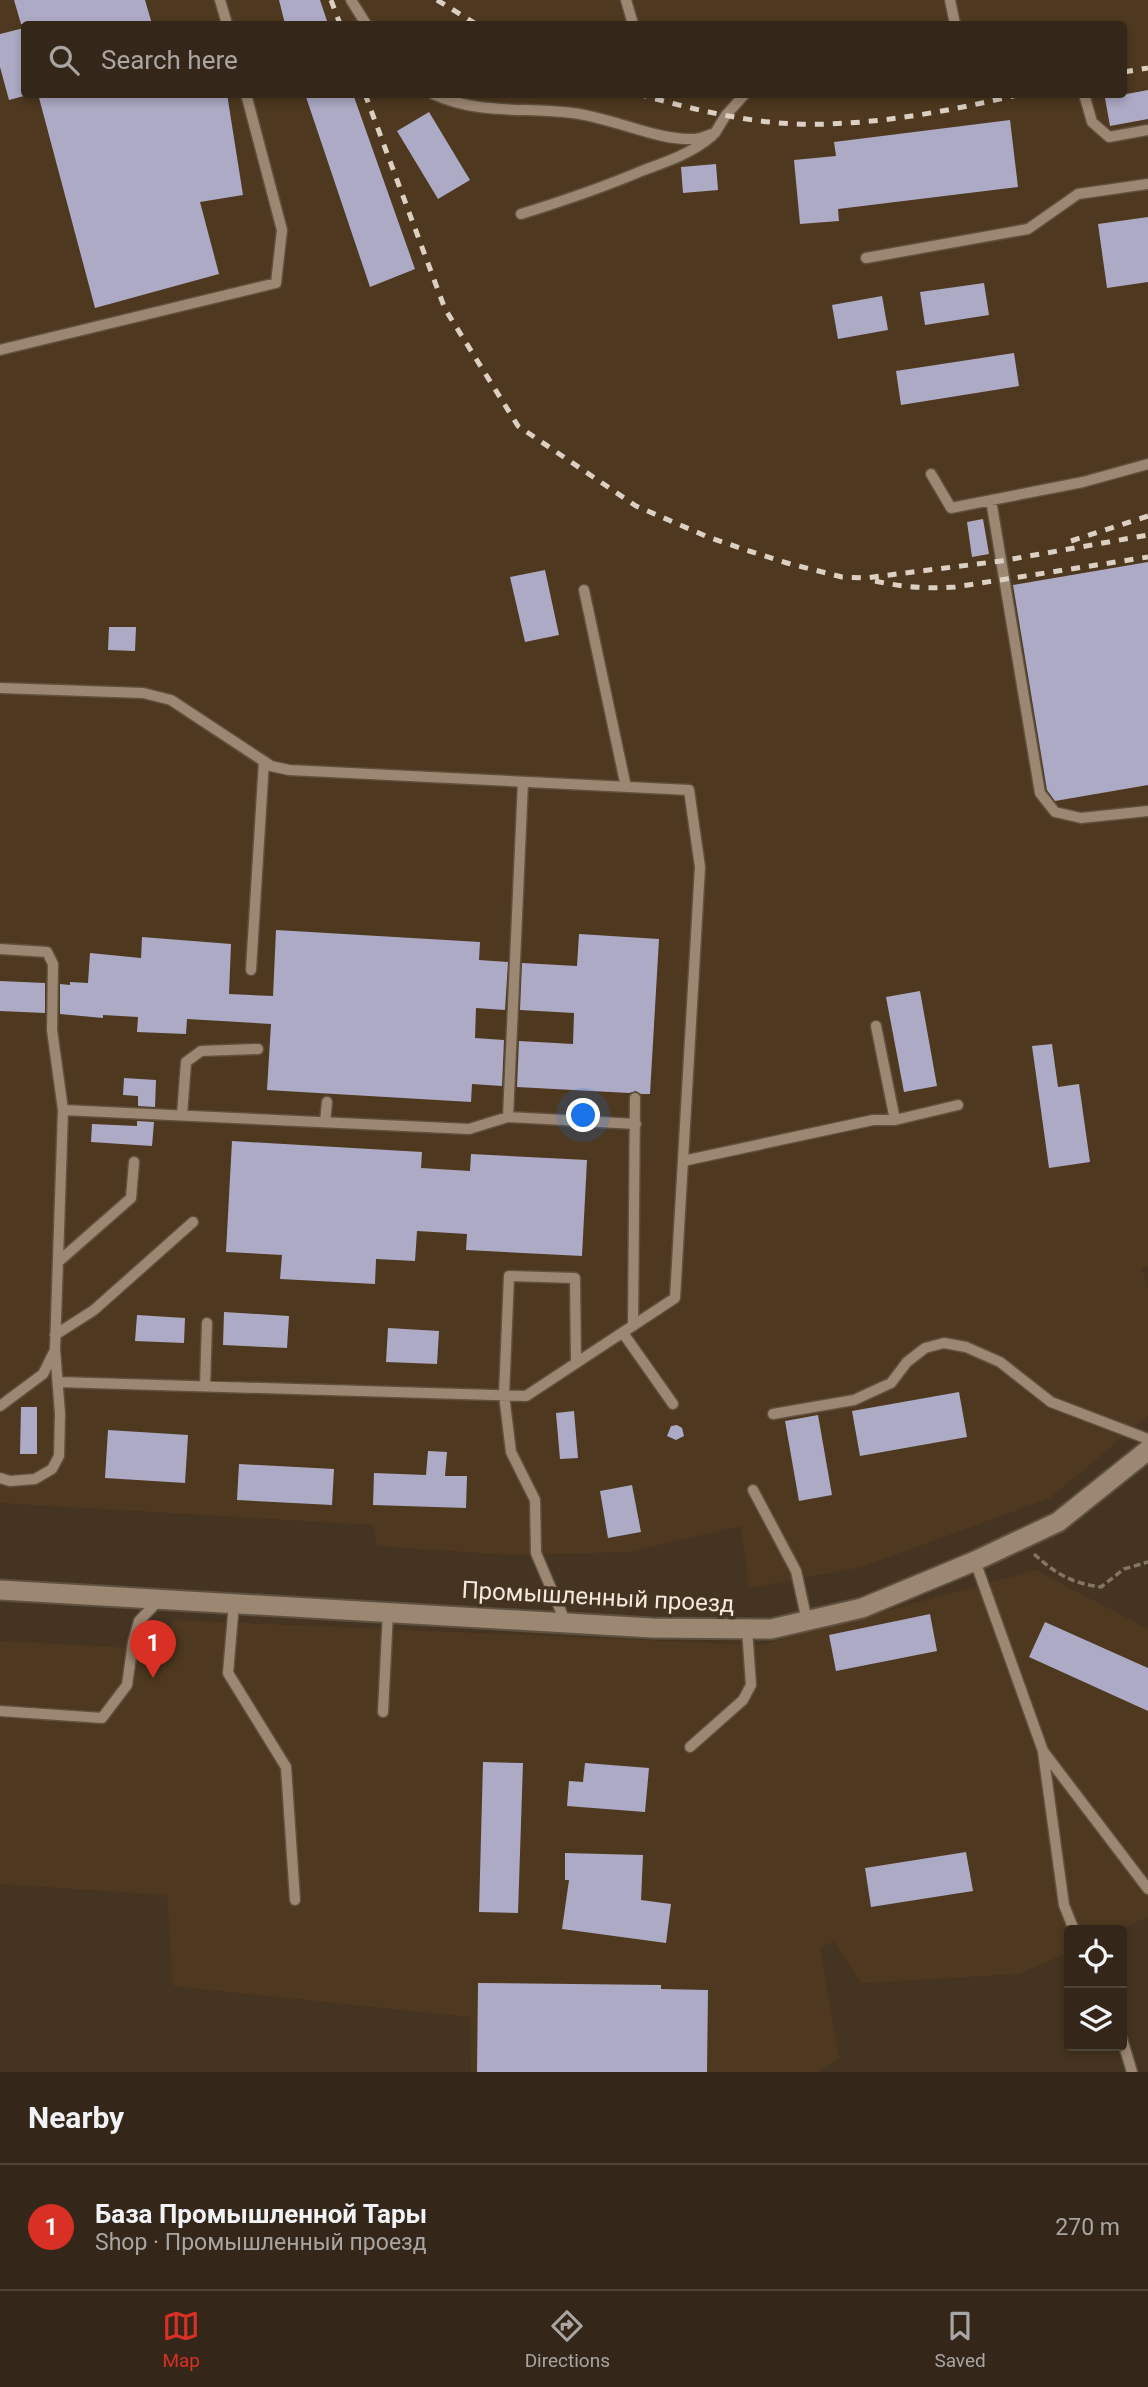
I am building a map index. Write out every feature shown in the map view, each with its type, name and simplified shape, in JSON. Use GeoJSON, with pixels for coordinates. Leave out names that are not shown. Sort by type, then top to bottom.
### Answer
{"type":"FeatureCollection","features":[{"type":"Feature","properties":{"kind":"street","name":"Промышленный проезд"},"geometry":{"type":"LineString","coordinates":[[0,1590],[652,1628],[771,1629],[862,1608],[975,1561],[1058,1522],[1148,1450]]}},
{"type":"Feature","properties":{"kind":"lane"},"geometry":{"type":"LineString","coordinates":[[220,0],[226,21]]}},
{"type":"Feature","properties":{"kind":"lane"},"geometry":{"type":"LineString","coordinates":[[351,0],[364,21]]}},
{"type":"Feature","properties":{"kind":"lane"},"geometry":{"type":"LineString","coordinates":[[625,0],[631,21]]}},
{"type":"Feature","properties":{"kind":"lane"},"geometry":{"type":"LineString","coordinates":[[950,0],[954,21]]}},
{"type":"Feature","properties":{"kind":"lane"},"geometry":{"type":"LineString","coordinates":[[0,350],[275,283],[282,230],[247,98]]}},
{"type":"Feature","properties":{"kind":"lane"},"geometry":{"type":"LineString","coordinates":[[446,98],[476,107],[528,112],[569,112],[599,117],[665,135],[695,139],[715,133]]}},
{"type":"Feature","properties":{"kind":"lane"},"geometry":{"type":"LineString","coordinates":[[521,214],[586,194],[696,149],[715,133],[741,98]]}},
{"type":"Feature","properties":{"kind":"lane"},"geometry":{"type":"LineString","coordinates":[[1085,98],[1093,122],[1109,137],[1148,130]]}},
{"type":"Feature","properties":{"kind":"lane"},"geometry":{"type":"LineString","coordinates":[[866,258],[1028,229],[1078,194],[1148,184]]}},
{"type":"Feature","properties":{"kind":"lane"},"geometry":{"type":"LineString","coordinates":[[931,474],[951,508],[1083,482],[1148,464]]}},
{"type":"Feature","properties":{"kind":"lane"},"geometry":{"type":"LineString","coordinates":[[991,500],[1040,793],[1055,812],[1081,818],[1148,811]]}},
{"type":"Feature","properties":{"kind":"lane"},"geometry":{"type":"LineString","coordinates":[[583,590],[626,787]]}},
{"type":"Feature","properties":{"kind":"lane"},"geometry":{"type":"LineString","coordinates":[[0,688],[144,693],[171,700],[271,766],[289,770],[690,790],[700,867],[676,1298],[526,1396],[58,1382]]}},
{"type":"Feature","properties":{"kind":"lane"},"geometry":{"type":"LineString","coordinates":[[251,970],[264,761]]}},
{"type":"Feature","properties":{"kind":"lane"},"geometry":{"type":"LineString","coordinates":[[508,1117],[523,782]]}},
{"type":"Feature","properties":{"kind":"lane"},"geometry":{"type":"LineString","coordinates":[[0,949],[47,952],[53,964],[52,1030],[63,1110],[55,1335],[59,1456],[52,1469],[35,1479],[10,1481],[0,1478]]}},
{"type":"Feature","properties":{"kind":"lane"},"geometry":{"type":"LineString","coordinates":[[876,1026],[895,1120]]}},
{"type":"Feature","properties":{"kind":"lane"},"geometry":{"type":"LineString","coordinates":[[182,1115],[186,1062],[201,1051],[258,1049]]}},
{"type":"Feature","properties":{"kind":"lane"},"geometry":{"type":"LineString","coordinates":[[633,1326],[635,1098]]}},
{"type":"Feature","properties":{"kind":"lane"},"geometry":{"type":"LineString","coordinates":[[326,1122],[327,1102]]}},
{"type":"Feature","properties":{"kind":"lane"},"geometry":{"type":"LineString","coordinates":[[683,1161],[873,1120],[895,1120],[958,1105]]}},
{"type":"Feature","properties":{"kind":"lane"},"geometry":{"type":"LineString","coordinates":[[63,1110],[469,1129],[508,1117],[635,1124]]}},
{"type":"Feature","properties":{"kind":"lane"},"geometry":{"type":"LineString","coordinates":[[58,1262],[131,1198],[134,1162]]}},
{"type":"Feature","properties":{"kind":"lane"},"geometry":{"type":"LineString","coordinates":[[55,1335],[94,1310],[193,1222]]}},
{"type":"Feature","properties":{"kind":"lane"},"geometry":{"type":"LineString","coordinates":[[565,1621],[536,1553],[535,1500],[511,1452],[504,1395],[509,1276],[575,1278],[576,1363]]}},
{"type":"Feature","properties":{"kind":"lane"},"geometry":{"type":"LineString","coordinates":[[205,1386],[207,1323]]}},
{"type":"Feature","properties":{"kind":"lane"},"geometry":{"type":"LineString","coordinates":[[623,1333],[673,1404]]}},
{"type":"Feature","properties":{"kind":"lane"},"geometry":{"type":"LineString","coordinates":[[773,1414],[854,1400],[891,1383],[907,1362],[925,1348],[944,1343],[966,1347],[1000,1362],[1051,1402],[1148,1439]]}},
{"type":"Feature","properties":{"kind":"lane"},"geometry":{"type":"LineString","coordinates":[[0,1406],[43,1374],[55,1349]]}},
{"type":"Feature","properties":{"kind":"lane"},"geometry":{"type":"LineString","coordinates":[[753,1490],[796,1571],[807,1620]]}},
{"type":"Feature","properties":{"kind":"lane"},"geometry":{"type":"LineString","coordinates":[[975,1561],[1042,1751],[1063,1905],[1072,1925]]}},
{"type":"Feature","properties":{"kind":"lane"},"geometry":{"type":"LineString","coordinates":[[0,1711],[102,1717],[127,1685],[139,1621],[160,1599]]}},
{"type":"Feature","properties":{"kind":"lane"},"geometry":{"type":"LineString","coordinates":[[234,1603],[228,1673],[286,1767],[295,1900]]}},
{"type":"Feature","properties":{"kind":"lane"},"geometry":{"type":"LineString","coordinates":[[383,1712],[388,1611]]}},
{"type":"Feature","properties":{"kind":"lane"},"geometry":{"type":"LineString","coordinates":[[690,1747],[743,1700],[751,1685],[747,1629]]}},
{"type":"Feature","properties":{"kind":"lane"},"geometry":{"type":"LineString","coordinates":[[1042,1751],[1148,1889]]}},
{"type":"Feature","properties":{"kind":"lane"},"geometry":{"type":"LineString","coordinates":[[1126,2051],[1132,2072]]}},
{"type":"Feature","properties":{"kind":"path"},"geometry":{"type":"LineString","coordinates":[[1020,1540],[1054,1572],[1079,1584],[1101,1587],[1124,1569],[1148,1562]]}},
{"type":"Feature","properties":{"kind":"shaded area"},"geometry":{"type":"Polygon","coordinates":[[[0,0],[1148,0],[1148,1266],[1141,1268],[1148,1285],[1148,1416],[1050,1498],[862,1567],[749,1588],[741,1526],[628,1552],[510,1555],[377,1546],[374,1525],[0,1503],[0,0]]]}},
{"type":"Feature","properties":{"kind":"shaded area"},"geometry":{"type":"Polygon","coordinates":[[[1036,1570],[1148,1629],[1148,1917],[1127,1926],[1064,1925],[1064,1954],[1019,1974],[861,1983],[834,1941],[820,1948],[839,2058],[816,2072],[471,2072],[470,2017],[173,1986],[167,1895],[0,1884],[0,1641],[170,1650],[171,1620],[761,1645],[1036,1570]]]}},
{"type":"Feature","properties":{"kind":"building"},"geometry":{"type":"Polygon","coordinates":[[[14,0],[145,0],[151,21],[21,21],[21,24],[14,0]]]}},
{"type":"Feature","properties":{"kind":"building"},"geometry":{"type":"Polygon","coordinates":[[[279,0],[320,0],[327,21],[284,21],[279,0]]]}},
{"type":"Feature","properties":{"kind":"building"},"geometry":{"type":"Polygon","coordinates":[[[21,29],[21,97],[9,100],[0,67],[0,34],[21,29]]]}},
{"type":"Feature","properties":{"kind":"building"},"geometry":{"type":"Polygon","coordinates":[[[1148,90],[1148,119],[1110,126],[1105,98],[1127,98],[1127,94],[1148,90]]]}},
{"type":"Feature","properties":{"kind":"building"},"geometry":{"type":"Polygon","coordinates":[[[39,98],[228,98],[243,195],[200,202],[219,274],[95,308],[39,98]]]}},
{"type":"Feature","properties":{"kind":"building"},"geometry":{"type":"Polygon","coordinates":[[[306,98],[354,98],[415,269],[370,287],[306,98]]]}},
{"type":"Feature","properties":{"kind":"building"},"geometry":{"type":"Polygon","coordinates":[[[429,112],[470,180],[438,199],[397,131],[429,112]]]}},
{"type":"Feature","properties":{"kind":"building"},"geometry":{"type":"Polygon","coordinates":[[[1010,120],[1018,187],[838,209],[839,221],[800,224],[794,160],[836,156],[834,142],[1010,120]]]}},
{"type":"Feature","properties":{"kind":"building"},"geometry":{"type":"Polygon","coordinates":[[[716,164],[718,190],[683,193],[681,167],[716,164]]]}},
{"type":"Feature","properties":{"kind":"building"},"geometry":{"type":"Polygon","coordinates":[[[1148,217],[1148,282],[1107,288],[1098,224],[1148,217]]]}},
{"type":"Feature","properties":{"kind":"building"},"geometry":{"type":"Polygon","coordinates":[[[984,283],[989,315],[925,325],[920,292],[984,283]]]}},
{"type":"Feature","properties":{"kind":"building"},"geometry":{"type":"Polygon","coordinates":[[[882,296],[888,330],[838,339],[832,305],[882,296]]]}},
{"type":"Feature","properties":{"kind":"building"},"geometry":{"type":"Polygon","coordinates":[[[1014,353],[1019,386],[901,405],[896,371],[1014,353]]]}},
{"type":"Feature","properties":{"kind":"building"},"geometry":{"type":"Polygon","coordinates":[[[983,519],[989,554],[972,557],[967,522],[983,519]]]}},
{"type":"Feature","properties":{"kind":"building"},"geometry":{"type":"Polygon","coordinates":[[[1148,562],[1148,785],[1055,801],[1047,790],[1013,585],[1148,562]]]}},
{"type":"Feature","properties":{"kind":"building"},"geometry":{"type":"Polygon","coordinates":[[[545,570],[559,635],[525,642],[510,577],[545,570]]]}},
{"type":"Feature","properties":{"kind":"building"},"geometry":{"type":"Polygon","coordinates":[[[109,627],[136,627],[135,651],[108,650],[109,627]]]}},
{"type":"Feature","properties":{"kind":"building"},"geometry":{"type":"Polygon","coordinates":[[[276,930],[480,942],[479,960],[508,962],[505,1010],[476,1008],[475,1038],[504,1040],[502,1086],[472,1084],[471,1102],[267,1090],[271,1024],[187,1019],[186,1034],[137,1032],[138,1017],[103,1015],[103,1018],[60,1014],[60,984],[88,983],[90,953],[141,958],[142,937],[231,944],[229,994],[273,996],[276,930]]]}},
{"type":"Feature","properties":{"kind":"building"},"geometry":{"type":"Polygon","coordinates":[[[579,934],[659,939],[650,1094],[636,1091],[629,1093],[517,1087],[519,1041],[573,1044],[574,1013],[520,1010],[522,963],[577,966],[579,934]]]}},
{"type":"Feature","properties":{"kind":"building"},"geometry":{"type":"Polygon","coordinates":[[[0,981],[45,983],[45,1013],[0,1011],[0,981]]]}},
{"type":"Feature","properties":{"kind":"building"},"geometry":{"type":"Polygon","coordinates":[[[920,991],[937,1086],[904,1092],[886,997],[920,991]]]}},
{"type":"Feature","properties":{"kind":"building"},"geometry":{"type":"Polygon","coordinates":[[[1052,1044],[1058,1087],[1079,1084],[1090,1162],[1049,1168],[1032,1046],[1052,1044]]]}},
{"type":"Feature","properties":{"kind":"building"},"geometry":{"type":"Polygon","coordinates":[[[124,1078],[156,1080],[155,1107],[138,1106],[138,1096],[123,1095],[124,1078]]]}},
{"type":"Feature","properties":{"kind":"building"},"geometry":{"type":"Polygon","coordinates":[[[137,1121],[154,1122],[152,1146],[91,1142],[92,1124],[137,1126],[137,1121]]]}},
{"type":"Feature","properties":{"kind":"building"},"geometry":{"type":"Polygon","coordinates":[[[232,1141],[422,1152],[421,1168],[470,1171],[471,1154],[587,1160],[582,1256],[466,1250],[467,1234],[417,1231],[415,1261],[376,1259],[375,1284],[280,1279],[282,1255],[226,1252],[232,1141]]]}},
{"type":"Feature","properties":{"kind":"building"},"geometry":{"type":"Polygon","coordinates":[[[224,1312],[289,1316],[287,1348],[223,1345],[224,1312]]]}},
{"type":"Feature","properties":{"kind":"building"},"geometry":{"type":"Polygon","coordinates":[[[137,1315],[185,1318],[184,1343],[135,1341],[137,1315]]]}},
{"type":"Feature","properties":{"kind":"building"},"geometry":{"type":"Polygon","coordinates":[[[388,1328],[439,1331],[437,1364],[386,1362],[388,1328]]]}},
{"type":"Feature","properties":{"kind":"building"},"geometry":{"type":"Polygon","coordinates":[[[959,1392],[967,1437],[860,1456],[852,1411],[959,1392]]]}},
{"type":"Feature","properties":{"kind":"building"},"geometry":{"type":"Polygon","coordinates":[[[21,1407],[37,1407],[37,1454],[20,1454],[21,1407]]]}},
{"type":"Feature","properties":{"kind":"building"},"geometry":{"type":"Polygon","coordinates":[[[574,1411],[578,1458],[560,1459],[556,1413],[574,1411]]]}},
{"type":"Feature","properties":{"kind":"building"},"geometry":{"type":"Polygon","coordinates":[[[818,1415],[832,1495],[799,1501],[785,1421],[818,1415]]]}},
{"type":"Feature","properties":{"kind":"building"},"geometry":{"type":"Polygon","coordinates":[[[671,1426],[682,1428],[684,1436],[676,1440],[667,1436],[671,1426]]]}},
{"type":"Feature","properties":{"kind":"building"},"geometry":{"type":"Polygon","coordinates":[[[108,1430],[188,1435],[185,1483],[105,1478],[108,1430]]]}},
{"type":"Feature","properties":{"kind":"building"},"geometry":{"type":"Polygon","coordinates":[[[428,1451],[447,1452],[445,1476],[467,1476],[466,1508],[373,1505],[374,1473],[426,1475],[428,1451]]]}},
{"type":"Feature","properties":{"kind":"building"},"geometry":{"type":"Polygon","coordinates":[[[239,1464],[334,1469],[332,1505],[237,1500],[239,1464]]]}},
{"type":"Feature","properties":{"kind":"building"},"geometry":{"type":"Polygon","coordinates":[[[632,1485],[641,1532],[608,1538],[600,1491],[632,1485]]]}},
{"type":"Feature","properties":{"kind":"building"},"geometry":{"type":"Polygon","coordinates":[[[930,1614],[937,1651],[836,1671],[829,1635],[930,1614]]]}},
{"type":"Feature","properties":{"kind":"building"},"geometry":{"type":"Polygon","coordinates":[[[1045,1622],[1148,1668],[1148,1711],[1029,1657],[1045,1622]]]}},
{"type":"Feature","properties":{"kind":"building"},"geometry":{"type":"Polygon","coordinates":[[[483,1762],[523,1763],[518,1913],[479,1912],[483,1762]]]}},
{"type":"Feature","properties":{"kind":"building"},"geometry":{"type":"Polygon","coordinates":[[[585,1763],[649,1768],[645,1812],[567,1806],[569,1781],[583,1782],[585,1763]]]}},
{"type":"Feature","properties":{"kind":"building"},"geometry":{"type":"Polygon","coordinates":[[[966,1852],[973,1891],[871,1907],[865,1868],[966,1852]]]}},
{"type":"Feature","properties":{"kind":"building"},"geometry":{"type":"Polygon","coordinates":[[[565,1853],[643,1855],[641,1900],[671,1904],[666,1943],[562,1929],[569,1880],[565,1880],[565,1853]]]}},
{"type":"Feature","properties":{"kind":"building"},"geometry":{"type":"Polygon","coordinates":[[[478,1983],[661,1985],[661,1989],[708,1990],[707,2072],[477,2072],[478,1983]]]}},
{"type":"Feature","properties":{"kind":"railway"},"geometry":{"type":"LineString","coordinates":[[331,0],[339,21]]}},
{"type":"Feature","properties":{"kind":"railway"},"geometry":{"type":"LineString","coordinates":[[437,0],[471,21]]}},
{"type":"Feature","properties":{"kind":"railway"},"geometry":{"type":"LineString","coordinates":[[1127,72],[1148,68]]}},
{"type":"Feature","properties":{"kind":"railway"},"geometry":{"type":"LineString","coordinates":[[366,98],[445,309],[518,426],[636,506],[708,537],[787,563],[842,577],[865,578],[1001,561],[1148,535]]}},
{"type":"Feature","properties":{"kind":"railway"},"geometry":{"type":"LineString","coordinates":[[653,98],[731,116],[803,124],[901,118],[1004,98]]}},
{"type":"Feature","properties":{"kind":"railway"},"geometry":{"type":"LineString","coordinates":[[1071,541],[1148,516]]}},
{"type":"Feature","properties":{"kind":"railway"},"geometry":{"type":"LineString","coordinates":[[875,581],[915,587],[955,587],[1148,557]]}},
{"type":"Feature","properties":{"kind":"place","name":"База Промышленной Тары"},"geometry":{"type":"Point","coordinates":[153,1678]}}]}
